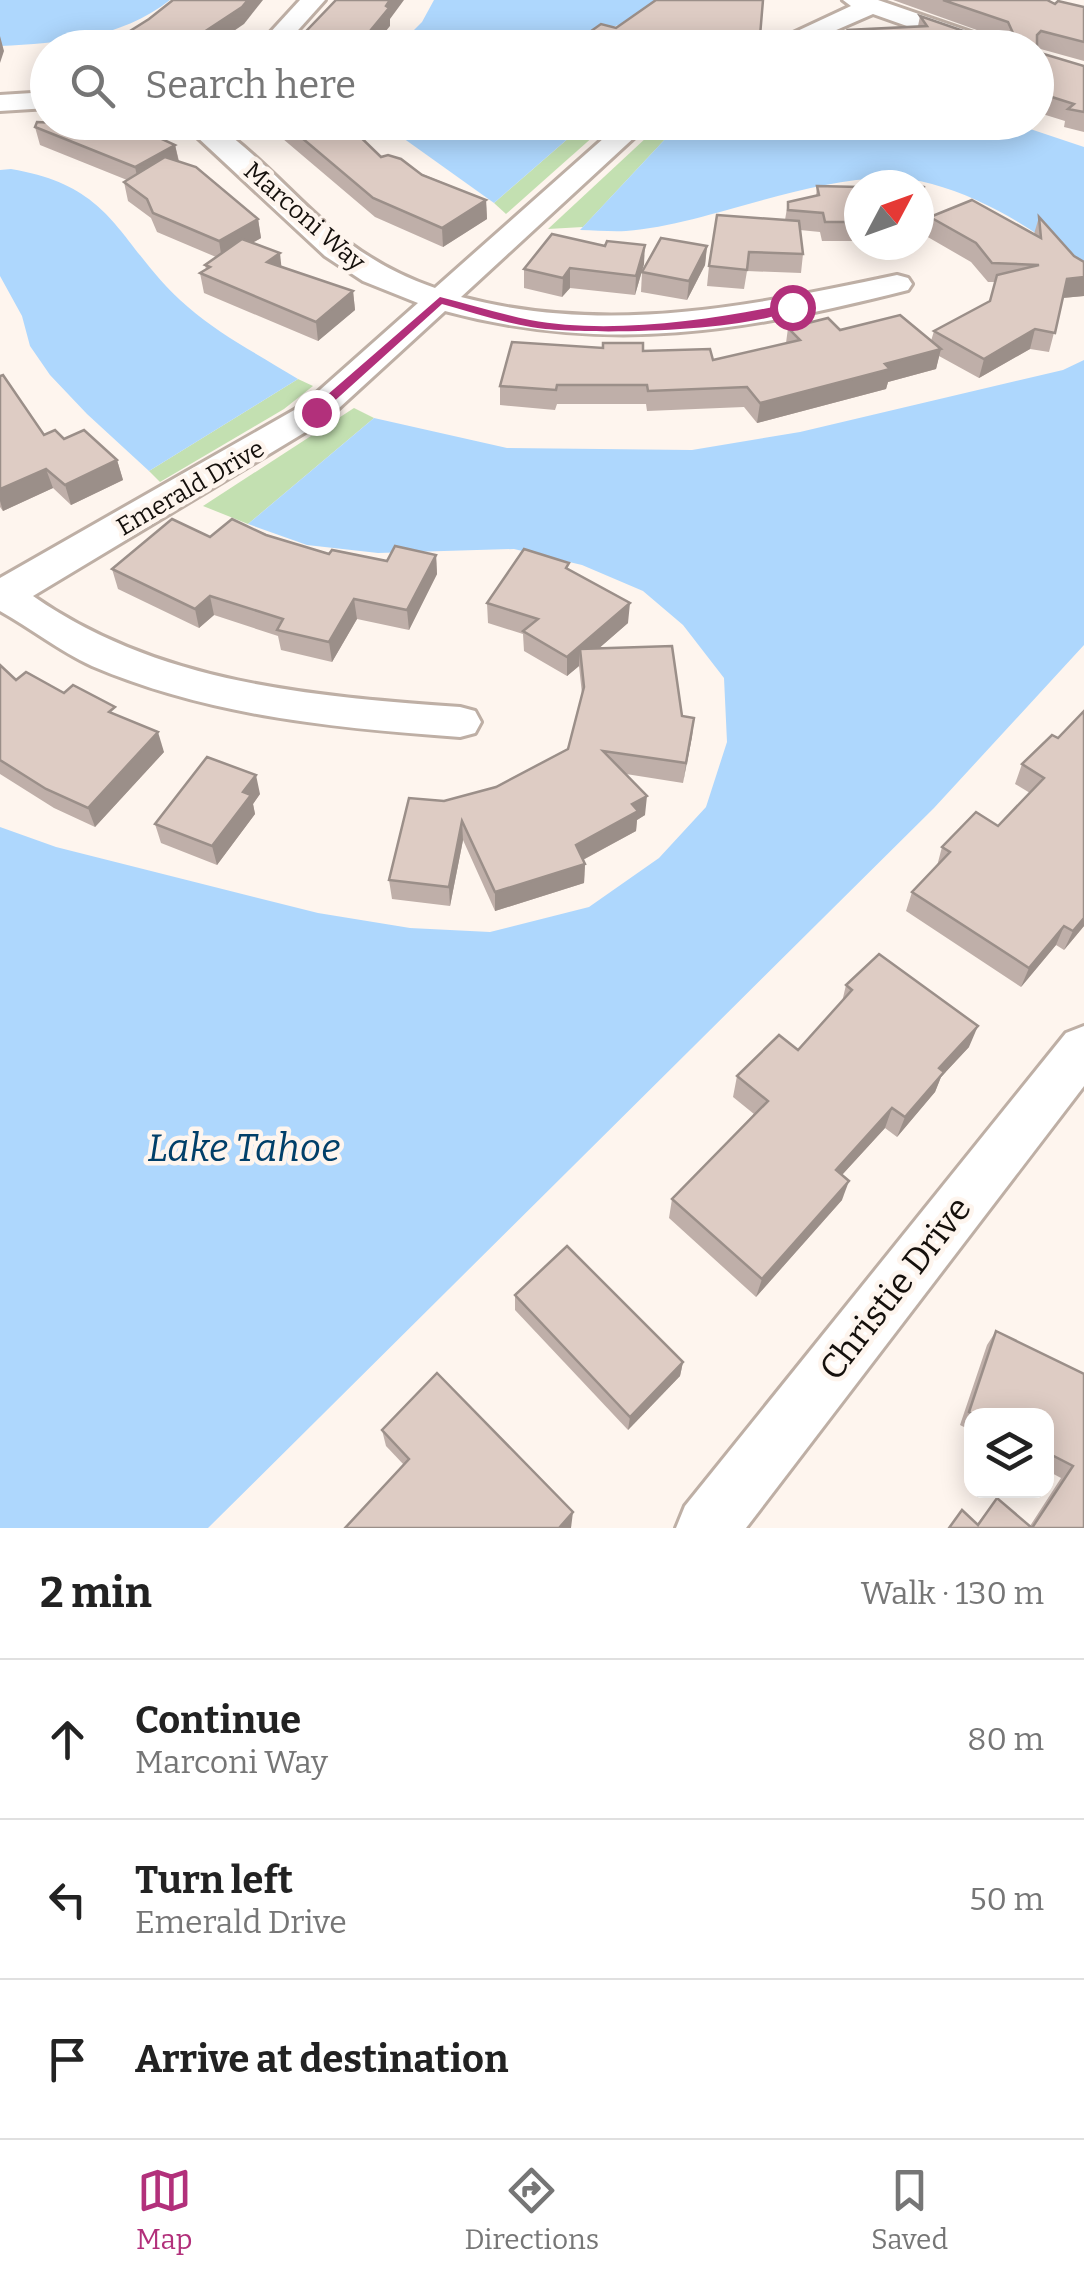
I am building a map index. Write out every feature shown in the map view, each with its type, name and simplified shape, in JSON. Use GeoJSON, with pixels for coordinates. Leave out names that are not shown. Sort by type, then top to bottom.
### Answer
{"type":"FeatureCollection","features":[{"type":"Feature","properties":{"kind":"street"},"geometry":{"type":"LineString","coordinates":[[285,30],[313,0]]}},
{"type":"Feature","properties":{"kind":"street"},"geometry":{"type":"LineString","coordinates":[[810,30],[863,4],[940,30]]}},
{"type":"Feature","properties":{"kind":"street"},"geometry":{"type":"LineString","coordinates":[[0,103],[30,101]]}},
{"type":"Feature","properties":{"kind":"street","name":"Marconi Way"},"geometry":{"type":"LineString","coordinates":[[219,140],[348,259],[374,275],[440,300],[532,324],[657,327],[722,322],[897,284]]}},
{"type":"Feature","properties":{"kind":"street","name":"Emerald Drive"},"geometry":{"type":"LineString","coordinates":[[2,594],[316,412],[618,140]]}},
{"type":"Feature","properties":{"kind":"street"},"geometry":{"type":"LineString","coordinates":[[2,594],[96,650],[162,677],[286,706],[460,722]]}},
{"type":"Feature","properties":{"kind":"street","name":"Christie Drive"},"geometry":{"type":"LineString","coordinates":[[709,1527],[1084,1048]]}},
{"type":"Feature","properties":{"kind":"green space"},"geometry":{"type":"Polygon","coordinates":[[[566,140],[589,140],[506,214],[494,203],[566,140]]]}},
{"type":"Feature","properties":{"kind":"green space"},"geometry":{"type":"Polygon","coordinates":[[[644,140],[664,140],[583,227],[548,229],[644,140]]]}},
{"type":"Feature","properties":{"kind":"green space"},"geometry":{"type":"Polygon","coordinates":[[[298,379],[313,386],[284,409],[160,482],[149,471],[298,379]]]}},
{"type":"Feature","properties":{"kind":"green space"},"geometry":{"type":"Polygon","coordinates":[[[354,408],[374,418],[248,524],[203,506],[354,408]]]}},
{"type":"Feature","properties":{"kind":"water"},"geometry":{"type":"Polygon","coordinates":[[[0,0],[170,0],[113,30],[30,30],[30,44],[0,46],[0,0]]]}},
{"type":"Feature","properties":{"kind":"water"},"geometry":{"type":"Polygon","coordinates":[[[434,0],[673,0],[604,30],[414,30],[434,0]]]}},
{"type":"Feature","properties":{"kind":"water"},"geometry":{"type":"Polygon","coordinates":[[[1054,137],[1084,147],[1084,268],[993,208],[934,185],[934,170],[844,170],[844,182],[626,231],[580,230],[664,140],[1054,137]]]}},
{"type":"Feature","properties":{"kind":"water"},"geometry":{"type":"Polygon","coordinates":[[[406,140],[566,140],[494,203],[406,140]]]}},
{"type":"Feature","properties":{"kind":"water"},"geometry":{"type":"Polygon","coordinates":[[[0,170],[47,178],[96,204],[188,307],[298,379],[149,471],[87,414],[50,375],[30,346],[22,316],[0,276],[0,170]]]}},
{"type":"Feature","properties":{"kind":"water","name":"Lake Tahoe"},"geometry":{"type":"Polygon","coordinates":[[[1084,360],[1084,645],[934,808],[208,1528],[0,1528],[0,827],[56,847],[318,913],[410,928],[490,932],[589,907],[659,858],[706,807],[727,742],[724,678],[683,625],[643,591],[582,565],[514,549],[378,553],[307,545],[248,524],[374,418],[507,448],[692,450],[800,432],[1063,370],[1084,360]]]}},
{"type":"Feature","properties":{"kind":"building"},"geometry":{"type":"Polygon","coordinates":[[[173,0],[248,0],[207,30],[132,30],[173,0]]]}},
{"type":"Feature","properties":{"kind":"building"},"geometry":{"type":"Polygon","coordinates":[[[336,0],[390,0],[386,6],[389,8],[371,30],[307,30],[336,0]]]}},
{"type":"Feature","properties":{"kind":"building"},"geometry":{"type":"Polygon","coordinates":[[[656,0],[763,0],[760,30],[592,30],[601,24],[616,28],[656,0]]]}},
{"type":"Feature","properties":{"kind":"building"},"geometry":{"type":"Polygon","coordinates":[[[943,0],[1047,0],[1084,7],[1084,42],[1054,34],[1054,30],[1012,30],[1008,22],[943,0]]]}},
{"type":"Feature","properties":{"kind":"building"},"geometry":{"type":"Polygon","coordinates":[[[920,16],[960,30],[848,30],[927,26],[920,16]]]}},
{"type":"Feature","properties":{"kind":"building"},"geometry":{"type":"Polygon","coordinates":[[[1054,57],[1084,66],[1084,112],[1068,109],[1074,104],[1054,98],[1054,57]]]}},
{"type":"Feature","properties":{"kind":"building"},"geometry":{"type":"Polygon","coordinates":[[[68,140],[164,140],[175,145],[135,167],[68,140]]]}},
{"type":"Feature","properties":{"kind":"building"},"geometry":{"type":"Polygon","coordinates":[[[304,140],[364,140],[381,157],[401,159],[422,175],[486,200],[442,228],[373,198],[304,140]]]}},
{"type":"Feature","properties":{"kind":"building"},"geometry":{"type":"Polygon","coordinates":[[[165,157],[196,167],[258,219],[219,241],[153,213],[147,199],[124,182],[165,157]]]}},
{"type":"Feature","properties":{"kind":"building"},"geometry":{"type":"Polygon","coordinates":[[[817,186],[844,187],[844,222],[825,222],[823,213],[788,210],[788,202],[819,195],[817,186]]]}},
{"type":"Feature","properties":{"kind":"building"},"geometry":{"type":"Polygon","coordinates":[[[972,200],[1041,238],[1039,217],[1084,262],[1084,277],[1067,279],[1055,333],[1035,329],[984,359],[934,331],[990,301],[997,275],[1039,265],[992,263],[976,243],[934,219],[934,215],[972,200]]]}},
{"type":"Feature","properties":{"kind":"building"},"geometry":{"type":"Polygon","coordinates":[[[717,215],[799,221],[803,254],[749,252],[747,270],[709,266],[717,215]]]}},
{"type":"Feature","properties":{"kind":"building"},"geometry":{"type":"Polygon","coordinates":[[[552,234],[605,246],[607,241],[645,245],[636,276],[570,268],[563,278],[524,269],[552,234]]]}},
{"type":"Feature","properties":{"kind":"building"},"geometry":{"type":"Polygon","coordinates":[[[661,238],[707,246],[689,281],[642,272],[661,238]]]}},
{"type":"Feature","properties":{"kind":"building"},"geometry":{"type":"Polygon","coordinates":[[[242,239],[280,253],[267,262],[353,291],[316,322],[200,273],[210,267],[205,265],[242,239]]]}},
{"type":"Feature","properties":{"kind":"building"},"geometry":{"type":"Polygon","coordinates":[[[900,315],[941,349],[885,364],[890,369],[760,403],[747,387],[648,391],[647,385],[557,385],[556,390],[500,386],[512,342],[603,348],[603,343],[643,343],[643,351],[710,349],[713,360],[800,340],[788,328],[828,318],[840,330],[900,315]]]}},
{"type":"Feature","properties":{"kind":"building"},"geometry":{"type":"Polygon","coordinates":[[[3,375],[44,435],[55,430],[64,439],[84,430],[117,460],[65,485],[46,469],[0,489],[3,375]]]}},
{"type":"Feature","properties":{"kind":"building"},"geometry":{"type":"Polygon","coordinates":[[[172,519],[210,537],[232,519],[266,535],[329,554],[332,550],[387,561],[395,546],[436,555],[407,610],[354,599],[329,642],[277,630],[283,619],[210,596],[195,609],[112,569],[172,519]]]}},
{"type":"Feature","properties":{"kind":"building"},"geometry":{"type":"Polygon","coordinates":[[[524,549],[569,563],[566,568],[630,603],[567,657],[523,631],[538,619],[487,603],[524,549]]]}},
{"type":"Feature","properties":{"kind":"building"},"geometry":{"type":"Polygon","coordinates":[[[672,646],[682,716],[694,718],[686,763],[603,751],[647,796],[632,804],[638,811],[576,845],[585,864],[495,892],[462,821],[449,887],[389,880],[409,798],[444,801],[496,787],[568,749],[584,687],[580,649],[672,646]]]}},
{"type":"Feature","properties":{"kind":"building"},"geometry":{"type":"Polygon","coordinates":[[[0,665],[16,680],[26,672],[64,693],[73,685],[115,707],[109,712],[158,732],[88,808],[46,789],[0,760],[0,665]]]}},
{"type":"Feature","properties":{"kind":"building"},"geometry":{"type":"Polygon","coordinates":[[[1084,711],[1084,918],[1073,931],[1064,926],[1029,968],[912,892],[950,852],[942,847],[976,812],[998,826],[1044,778],[1022,764],[1052,735],[1058,738],[1084,711]]]}},
{"type":"Feature","properties":{"kind":"building"},"geometry":{"type":"Polygon","coordinates":[[[207,757],[256,775],[243,792],[251,795],[212,846],[155,824],[207,757]]]}},
{"type":"Feature","properties":{"kind":"building"},"geometry":{"type":"Polygon","coordinates":[[[879,954],[978,1026],[939,1068],[944,1072],[905,1117],[892,1108],[836,1170],[849,1181],[762,1279],[672,1199],[768,1101],[737,1076],[779,1035],[798,1050],[852,990],[846,985],[879,954]]]}},
{"type":"Feature","properties":{"kind":"building"},"geometry":{"type":"Polygon","coordinates":[[[567,1246],[683,1362],[630,1417],[515,1295],[567,1246]]]}},
{"type":"Feature","properties":{"kind":"building"},"geometry":{"type":"Polygon","coordinates":[[[996,1331],[1084,1374],[1084,1528],[1032,1528],[1073,1466],[1054,1456],[1054,1408],[970,1408],[996,1331]]]}},
{"type":"Feature","properties":{"kind":"building"},"geometry":{"type":"Polygon","coordinates":[[[437,1373],[573,1512],[559,1528],[345,1528],[409,1459],[382,1430],[437,1373]]]}},
{"type":"Feature","properties":{"kind":"building"},"geometry":{"type":"Polygon","coordinates":[[[997,1498],[1032,1528],[949,1528],[962,1510],[978,1525],[997,1498]]]}},
{"type":"Feature","properties":{"kind":"route"},"geometry":{"type":"LineString","coordinates":[[316,412],[440,300],[532,324],[595,328],[722,322],[792,307]]}}]}
